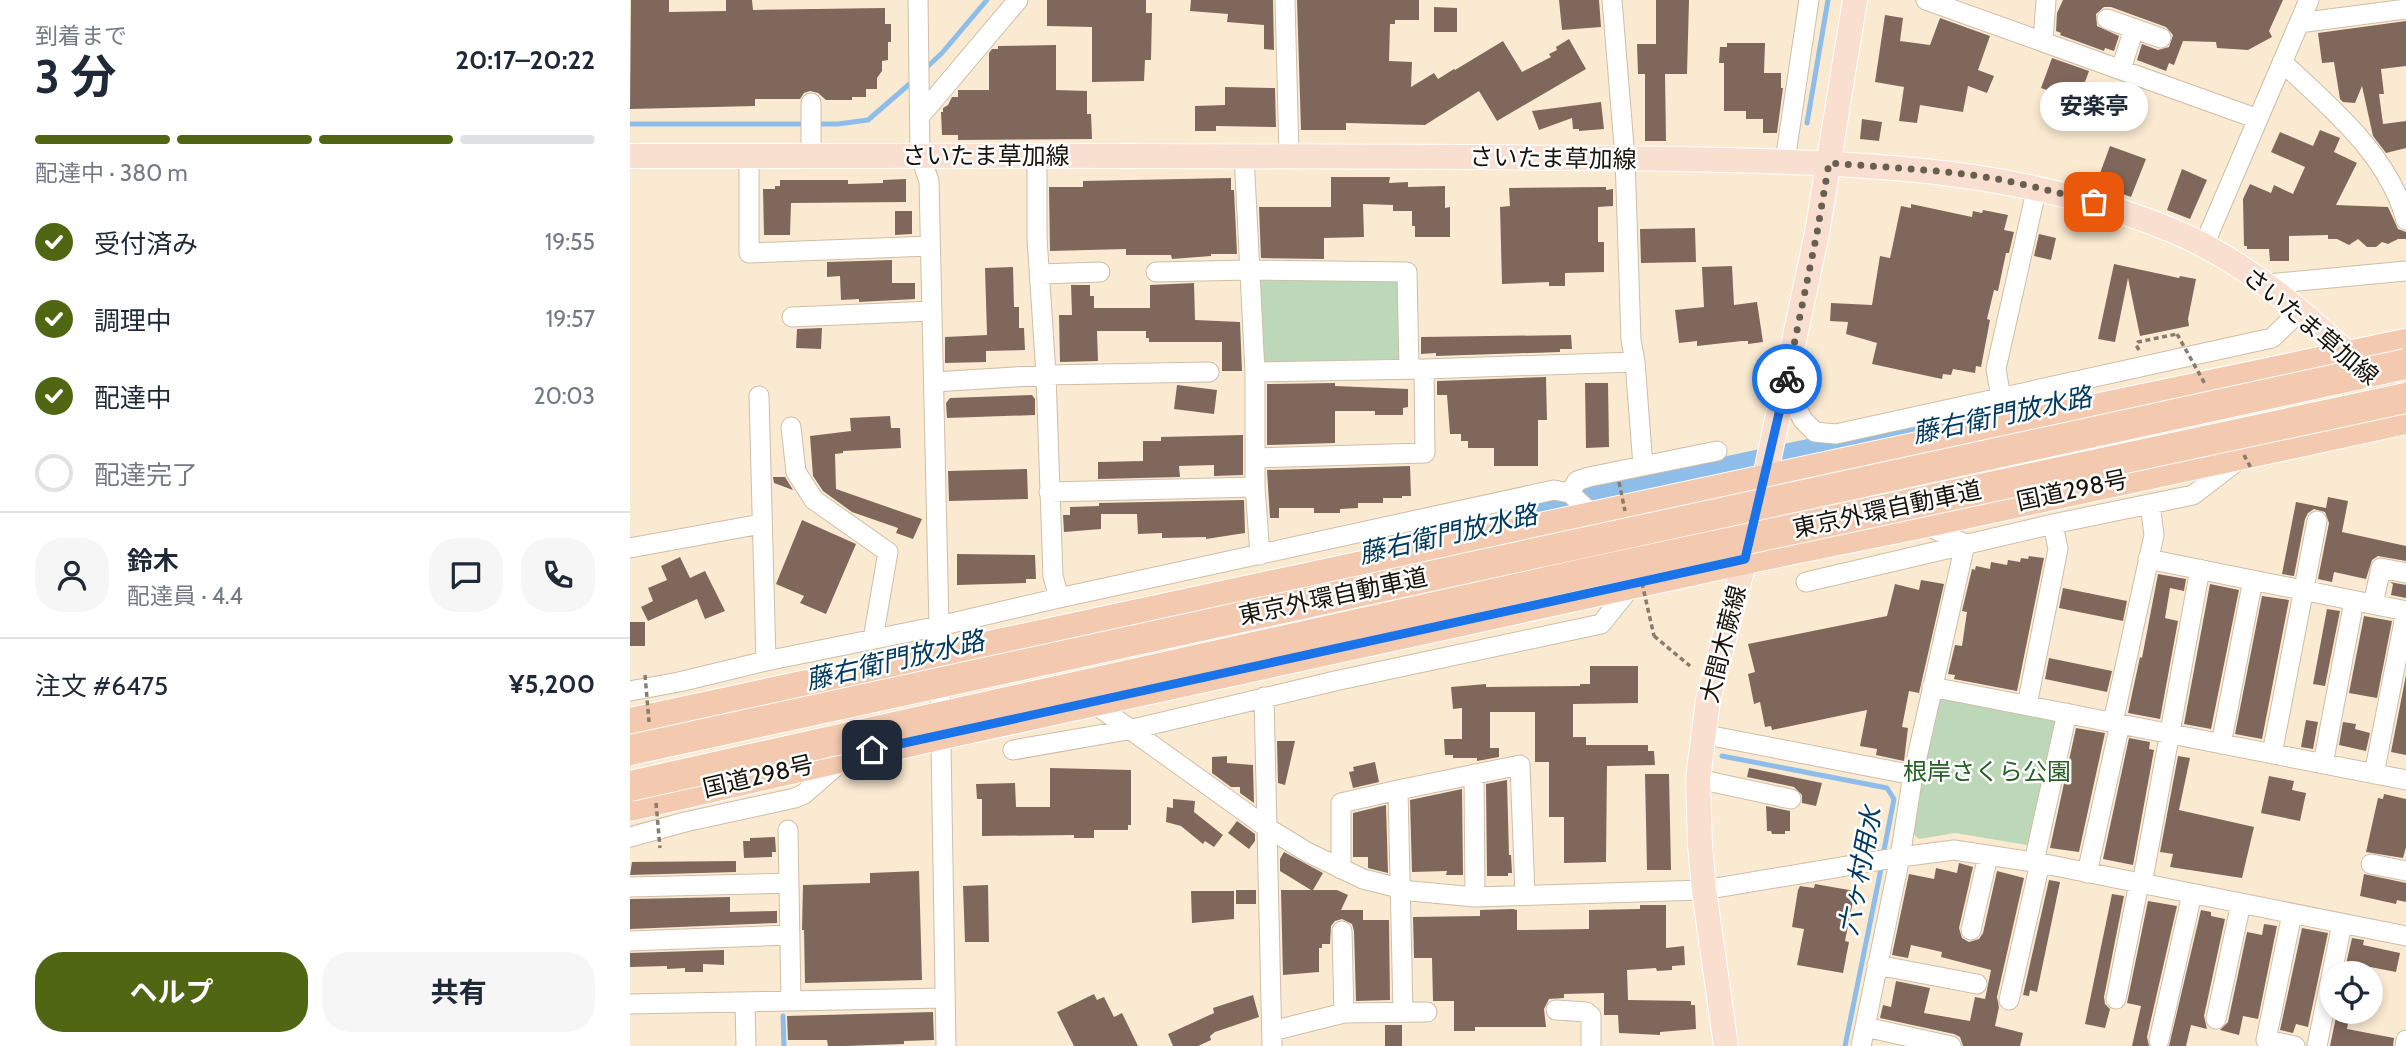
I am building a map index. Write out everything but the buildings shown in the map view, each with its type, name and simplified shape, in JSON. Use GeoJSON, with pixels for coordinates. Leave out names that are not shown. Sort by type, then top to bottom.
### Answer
{"type":"FeatureCollection","features":[{"type":"Feature","properties":{"kind":"highway"},"geometry":{"type":"LineString","coordinates":[[630,723],[2406,344]]}},
{"type":"Feature","properties":{"kind":"highway","name":"東京外環自動車道"},"geometry":{"type":"LineString","coordinates":[[630,750],[2406,364]]}},
{"type":"Feature","properties":{"kind":"highway","name":"東京外環自動車道"},"geometry":{"type":"LineString","coordinates":[[630,786],[1583,574],[2406,398]]}},
{"type":"Feature","properties":{"kind":"highway","name":"国道298号"},"geometry":{"type":"LineString","coordinates":[[630,806],[939,734],[2406,419]]}},
{"type":"Feature","properties":{"kind":"main road","name":"大間木蕨線"},"geometry":{"type":"LineString","coordinates":[[1726,1046],[1700,844],[1698,779],[1702,734],[1717,659],[1745,559],[1785,387],[1817,233],[1855,0]]}},
{"type":"Feature","properties":{"kind":"main road","name":"さいたま草加線"},"geometry":{"type":"LineString","coordinates":[[630,156],[749,156],[811,128],[920,155],[1625,158],[1785,161],[1933,171],[2037,187],[2170,229],[2204,245],[2268,284],[2406,408]]}},
{"type":"Feature","properties":{"kind":"street"},"geometry":{"type":"LineString","coordinates":[[918,0],[920,155],[929,181],[946,1046]]}},
{"type":"Feature","properties":{"kind":"street"},"geometry":{"type":"LineString","coordinates":[[920,116],[1018,0]]}},
{"type":"Feature","properties":{"kind":"street"},"geometry":{"type":"LineString","coordinates":[[1285,0],[1289,155]]}},
{"type":"Feature","properties":{"kind":"street"},"geometry":{"type":"LineString","coordinates":[[1612,0],[1625,158],[1631,340],[1643,466]]}},
{"type":"Feature","properties":{"kind":"street"},"geometry":{"type":"LineString","coordinates":[[1785,161],[1810,0]]}},
{"type":"Feature","properties":{"kind":"street"},"geometry":{"type":"LineString","coordinates":[[1926,0],[2258,119]]}},
{"type":"Feature","properties":{"kind":"street"},"geometry":{"type":"LineString","coordinates":[[2043,41],[2046,0]]}},
{"type":"Feature","properties":{"kind":"street"},"geometry":{"type":"LineString","coordinates":[[2204,245],[2309,0]]}},
{"type":"Feature","properties":{"kind":"street"},"geometry":{"type":"LineString","coordinates":[[2299,23],[2406,9]]}},
{"type":"Feature","properties":{"kind":"street"},"geometry":{"type":"LineString","coordinates":[[2107,19],[2161,38]]}},
{"type":"Feature","properties":{"kind":"street"},"geometry":{"type":"LineString","coordinates":[[2121,69],[2134,29]]}},
{"type":"Feature","properties":{"kind":"street"},"geometry":{"type":"LineString","coordinates":[[2282,62],[2360,136],[2390,183],[2406,220]]}},
{"type":"Feature","properties":{"kind":"street"},"geometry":{"type":"LineString","coordinates":[[1037,155],[1037,239],[1046,375],[1053,576],[1059,598]]}},
{"type":"Feature","properties":{"kind":"street"},"geometry":{"type":"LineString","coordinates":[[1244,155],[1255,372],[1255,487],[1260,555]]}},
{"type":"Feature","properties":{"kind":"street"},"geometry":{"type":"LineString","coordinates":[[749,156],[749,253],[930,246]]}},
{"type":"Feature","properties":{"kind":"street"},"geometry":{"type":"LineString","coordinates":[[2001,398],[1996,369],[2037,187]]}},
{"type":"Feature","properties":{"kind":"street"},"geometry":{"type":"LineString","coordinates":[[2268,284],[2406,271]]}},
{"type":"Feature","properties":{"kind":"street"},"geometry":{"type":"LineString","coordinates":[[1041,274],[1100,272]]}},
{"type":"Feature","properties":{"kind":"street"},"geometry":{"type":"LineString","coordinates":[[1156,272],[1407,272],[1425,453],[1255,457]]}},
{"type":"Feature","properties":{"kind":"street"},"geometry":{"type":"LineString","coordinates":[[792,317],[932,311]]}},
{"type":"Feature","properties":{"kind":"street"},"geometry":{"type":"LineString","coordinates":[[1785,387],[1803,420],[1815,432],[1836,433],[2272,338],[2300,311]]}},
{"type":"Feature","properties":{"kind":"street"},"geometry":{"type":"LineString","coordinates":[[1255,372],[1635,362]]}},
{"type":"Feature","properties":{"kind":"street"},"geometry":{"type":"LineString","coordinates":[[934,382],[1046,375],[1209,372]]}},
{"type":"Feature","properties":{"kind":"street"},"geometry":{"type":"LineString","coordinates":[[759,396],[766,661]]}},
{"type":"Feature","properties":{"kind":"street"},"geometry":{"type":"LineString","coordinates":[[791,427],[796,472],[814,500],[888,552],[873,639]]}},
{"type":"Feature","properties":{"kind":"street"},"geometry":{"type":"LineString","coordinates":[[1570,493],[1577,481],[1717,451]]}},
{"type":"Feature","properties":{"kind":"street"},"geometry":{"type":"LineString","coordinates":[[1806,582],[2053,524],[2193,495],[2249,452]]}},
{"type":"Feature","properties":{"kind":"street"},"geometry":{"type":"LineString","coordinates":[[1049,492],[1255,487]]}},
{"type":"Feature","properties":{"kind":"street"},"geometry":{"type":"LineString","coordinates":[[630,691],[939,626],[1554,490],[1570,493],[1594,516]]}},
{"type":"Feature","properties":{"kind":"street"},"geometry":{"type":"LineString","coordinates":[[2087,873],[2154,535],[2150,504]]}},
{"type":"Feature","properties":{"kind":"street"},"geometry":{"type":"LineString","coordinates":[[2272,754],[2317,521]]}},
{"type":"Feature","properties":{"kind":"street"},"geometry":{"type":"LineString","coordinates":[[1922,523],[1965,544]]}},
{"type":"Feature","properties":{"kind":"street"},"geometry":{"type":"LineString","coordinates":[[630,548],[761,524]]}},
{"type":"Feature","properties":{"kind":"street"},"geometry":{"type":"LineString","coordinates":[[2027,705],[2058,549],[2053,524]]}},
{"type":"Feature","properties":{"kind":"street"},"geometry":{"type":"LineString","coordinates":[[1951,1046],[1863,1036],[1900,857],[1913,775],[1965,544]]}},
{"type":"Feature","properties":{"kind":"street"},"geometry":{"type":"LineString","coordinates":[[2148,559],[2406,611],[2374,774]]}},
{"type":"Feature","properties":{"kind":"street"},"geometry":{"type":"LineString","coordinates":[[2323,764],[2364,602],[2381,568],[2406,573]]}},
{"type":"Feature","properties":{"kind":"street"},"geometry":{"type":"LineString","coordinates":[[2116,999],[2200,569]]}},
{"type":"Feature","properties":{"kind":"street"},"geometry":{"type":"LineString","coordinates":[[2221,744],[2253,580]]}},
{"type":"Feature","properties":{"kind":"street"},"geometry":{"type":"LineString","coordinates":[[1013,750],[1133,729],[1264,697],[1601,624],[1634,583]]}},
{"type":"Feature","properties":{"kind":"street"},"geometry":{"type":"LineString","coordinates":[[1932,687],[2406,780]]}},
{"type":"Feature","properties":{"kind":"street"},"geometry":{"type":"LineString","coordinates":[[1264,697],[1272,1039],[1344,1013],[1427,1012]]}},
{"type":"Feature","properties":{"kind":"street"},"geometry":{"type":"LineString","coordinates":[[1092,702],[1266,827],[1341,869],[1400,889],[1475,897],[1704,890],[1954,850],[2037,863],[2406,936]]}},
{"type":"Feature","properties":{"kind":"street"},"geometry":{"type":"LineString","coordinates":[[2009,1000],[2067,713]]}},
{"type":"Feature","properties":{"kind":"street"},"geometry":{"type":"LineString","coordinates":[[1702,734],[1913,775]]}},
{"type":"Feature","properties":{"kind":"street"},"geometry":{"type":"LineString","coordinates":[[630,837],[795,798],[804,794],[849,755]]}},
{"type":"Feature","properties":{"kind":"street"},"geometry":{"type":"LineString","coordinates":[[1341,869],[1341,803],[1520,765],[1525,895]]}},
{"type":"Feature","properties":{"kind":"street"},"geometry":{"type":"LineString","coordinates":[[1474,774],[1475,897]]}},
{"type":"Feature","properties":{"kind":"street"},"geometry":{"type":"LineString","coordinates":[[1698,779],[1791,799]]}},
{"type":"Feature","properties":{"kind":"street"},"geometry":{"type":"LineString","coordinates":[[1398,790],[1403,1012]]}},
{"type":"Feature","properties":{"kind":"street"},"geometry":{"type":"LineString","coordinates":[[788,830],[791,1001]]}},
{"type":"Feature","properties":{"kind":"street"},"geometry":{"type":"LineString","coordinates":[[1971,930],[1987,856]]}},
{"type":"Feature","properties":{"kind":"street"},"geometry":{"type":"LineString","coordinates":[[2371,864],[2406,871]]}},
{"type":"Feature","properties":{"kind":"street"},"geometry":{"type":"LineString","coordinates":[[630,887],[789,883]]}},
{"type":"Feature","properties":{"kind":"street"},"geometry":{"type":"LineString","coordinates":[[2159,1040],[2192,894]]}},
{"type":"Feature","properties":{"kind":"street"},"geometry":{"type":"LineString","coordinates":[[2216,1019],[2241,903]]}},
{"type":"Feature","properties":{"kind":"street"},"geometry":{"type":"LineString","coordinates":[[2292,914],[2266,1040],[2295,1046]]}},
{"type":"Feature","properties":{"kind":"street"},"geometry":{"type":"LineString","coordinates":[[2317,1046],[2342,924]]}},
{"type":"Feature","properties":{"kind":"street"},"geometry":{"type":"LineString","coordinates":[[1342,930],[1344,1013]]}},
{"type":"Feature","properties":{"kind":"street"},"geometry":{"type":"LineString","coordinates":[[630,941],[790,935]]}},
{"type":"Feature","properties":{"kind":"street"},"geometry":{"type":"LineString","coordinates":[[1877,965],[1977,984]]}},
{"type":"Feature","properties":{"kind":"street"},"geometry":{"type":"LineString","coordinates":[[630,1004],[944,998]]}},
{"type":"Feature","properties":{"kind":"street"},"geometry":{"type":"LineString","coordinates":[[745,1002],[746,1046]]}},
{"type":"Feature","properties":{"kind":"street"},"geometry":{"type":"LineString","coordinates":[[1556,1010],[1586,1012],[1591,1016],[1591,1046]]}},
{"type":"Feature","properties":{"kind":"street"},"geometry":{"type":"LineString","coordinates":[[2405,1046],[2406,1040]]}},
{"type":"Feature","properties":{"kind":"path"},"geometry":{"type":"LineString","coordinates":[[1654,636],[1690,666]]}},
{"type":"Feature","properties":{"kind":"green space"},"geometry":{"type":"Polygon","coordinates":[[[1260,278],[1396,278],[1401,282],[1403,357],[1398,361],[1265,365],[1260,361],[1260,278]]]}},
{"type":"Feature","properties":{"kind":"green space","name":"根岸さくら公園"},"geometry":{"type":"Polygon","coordinates":[[[1945,698],[2055,721],[2058,728],[2033,846],[1955,833],[1919,839],[1912,833],[1937,701],[1945,698]]]}},
{"type":"Feature","properties":{"kind":"waterway"},"geometry":{"type":"LineString","coordinates":[[925,69],[987,0]]}},
{"type":"Feature","properties":{"kind":"waterway","name":"六ヶ村用水"},"geometry":{"type":"LineString","coordinates":[[1807,123],[1828,0]]}},
{"type":"Feature","properties":{"kind":"waterway"},"geometry":{"type":"LineString","coordinates":[[815,124],[868,120],[913,81]]}},
{"type":"Feature","properties":{"kind":"waterway"},"geometry":{"type":"LineString","coordinates":[[630,124],[805,124]]}},
{"type":"Feature","properties":{"kind":"waterway","name":"藤右衛門放水路"},"geometry":{"type":"LineString","coordinates":[[1548,511],[2023,410]]}},
{"type":"Feature","properties":{"kind":"waterway","name":"六ヶ村用水"},"geometry":{"type":"LineString","coordinates":[[1722,756],[1887,788],[1894,799],[1883,855]]}},
{"type":"Feature","properties":{"kind":"waterway","name":"六ヶ村用水"},"geometry":{"type":"LineString","coordinates":[[1845,1046],[1882,864]]}},
{"type":"Feature","properties":{"kind":"waterway"},"geometry":{"type":"LineString","coordinates":[[783,1016],[784,1046]]}},
{"type":"Feature","properties":{"kind":"way so far"},"geometry":{"type":"LineString","coordinates":[[1787,379],[1829,163],[1981,177],[2037,187],[2094,202]]}},
{"type":"Feature","properties":{"kind":"place","name":"安楽亭"},"geometry":{"type":"Point","coordinates":[2094,202]}},
{"type":"Feature","properties":{"kind":"route"},"geometry":{"type":"LineString","coordinates":[[872,750],[1745,559],[1787,379]]}}]}
